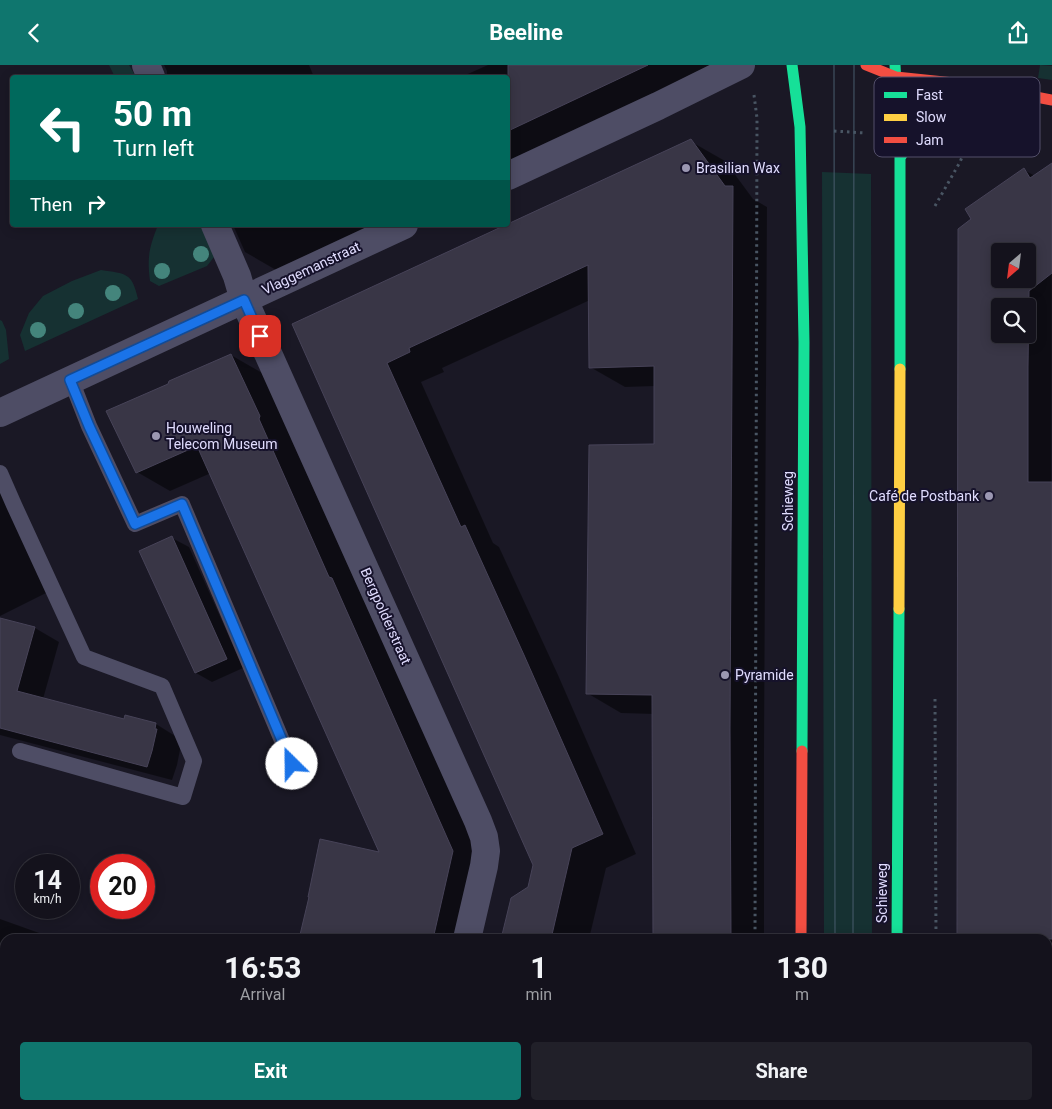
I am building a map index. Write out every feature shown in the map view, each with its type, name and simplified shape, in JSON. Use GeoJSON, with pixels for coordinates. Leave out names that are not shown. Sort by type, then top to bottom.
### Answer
{"type":"FeatureCollection","features":[{"type":"Feature","properties":{"kind":"main road","name":"Schieweg"},"geometry":{"type":"LineString","coordinates":[[792,65],[800,127],[804,342],[802,934]]}},
{"type":"Feature","properties":{"kind":"main road"},"geometry":{"type":"LineString","coordinates":[[866,65],[926,77]]}},
{"type":"Feature","properties":{"kind":"main road","name":"Schieweg"},"geometry":{"type":"LineString","coordinates":[[897,934],[900,158]]}},
{"type":"Feature","properties":{"kind":"street"},"geometry":{"type":"LineString","coordinates":[[510,176],[741,65]]}},
{"type":"Feature","properties":{"kind":"street","name":"Bergpolderstraat"},"geometry":{"type":"LineString","coordinates":[[216,227],[237,276],[244,300],[484,837],[486,851],[484,865],[467,934]]}},
{"type":"Feature","properties":{"kind":"street","name":"Vlaggemanstraat"},"geometry":{"type":"LineString","coordinates":[[0,413],[400,227]]}},
{"type":"Feature","properties":{"kind":"lane"},"geometry":{"type":"LineString","coordinates":[[70,380],[89,426],[135,524],[182,504],[292,764]]}},
{"type":"Feature","properties":{"kind":"lane"},"geometry":{"type":"LineString","coordinates":[[0,473],[84,657],[162,686],[194,761],[183,797],[20,751]]}},
{"type":"Feature","properties":{"kind":"path"},"geometry":{"type":"LineString","coordinates":[[754,92],[756,118],[755,934]]}},
{"type":"Feature","properties":{"kind":"path"},"geometry":{"type":"LineString","coordinates":[[935,205],[962,157]]}},
{"type":"Feature","properties":{"kind":"green space"},"geometry":{"type":"Polygon","coordinates":[[[109,65],[129,65],[135,75],[114,75],[109,65]]]}},
{"type":"Feature","properties":{"kind":"green space"},"geometry":{"type":"Polygon","coordinates":[[[1040,65],[1052,66],[1052,80],[1038,77],[1040,65]]]}},
{"type":"Feature","properties":{"kind":"green space"},"geometry":{"type":"Polygon","coordinates":[[[822,172],[871,174],[872,934],[824,934],[822,172]]]}},
{"type":"Feature","properties":{"kind":"green space"},"geometry":{"type":"Polygon","coordinates":[[[157,227],[206,227],[214,257],[207,266],[159,286],[150,281],[149,265],[157,227]]]}},
{"type":"Feature","properties":{"kind":"green space"},"geometry":{"type":"Polygon","coordinates":[[[101,270],[127,276],[136,290],[138,299],[25,351],[20,335],[29,313],[43,296],[72,281],[101,270]]]}},
{"type":"Feature","properties":{"kind":"green space"},"geometry":{"type":"Polygon","coordinates":[[[0,320],[6,330],[9,359],[0,364],[0,320]]]}},
{"type":"Feature","properties":{"kind":"building"},"geometry":{"type":"Polygon","coordinates":[[[508,65],[648,65],[510,130],[510,75],[508,75],[508,65]]]}},
{"type":"Feature","properties":{"kind":"building"},"geometry":{"type":"Polygon","coordinates":[[[691,139],[725,186],[733,186],[730,729],[731,934],[653,934],[652,695],[586,694],[589,445],[654,444],[654,366],[589,368],[588,265],[409,348],[410,352],[387,363],[461,527],[465,525],[603,834],[572,848],[552,934],[502,934],[511,898],[528,887],[533,865],[292,324],[501,227],[510,227],[510,223],[691,139]]]}},
{"type":"Feature","properties":{"kind":"building"},"geometry":{"type":"Polygon","coordinates":[[[1052,163],[1052,273],[1036,286],[1036,243],[991,243],[991,288],[1033,288],[1029,291],[1029,298],[991,298],[991,343],[1028,343],[1028,482],[1052,482],[1052,934],[957,934],[958,229],[971,219],[965,209],[1024,168],[1030,178],[1052,163]]]}},
{"type":"Feature","properties":{"kind":"building"},"geometry":{"type":"Polygon","coordinates":[[[231,354],[453,851],[434,934],[300,934],[320,839],[379,852],[197,446],[136,473],[106,411],[168,384],[169,381],[231,354]]]}},
{"type":"Feature","properties":{"kind":"building"},"geometry":{"type":"Polygon","coordinates":[[[172,536],[227,659],[195,673],[139,551],[172,536]]]}},
{"type":"Feature","properties":{"kind":"building"},"geometry":{"type":"Polygon","coordinates":[[[0,618],[35,627],[17,691],[124,719],[125,715],[156,723],[155,729],[157,729],[147,767],[0,728],[0,618]]]}},
{"type":"Feature","properties":{"kind":"tram line"},"geometry":{"type":"LineString","coordinates":[[834,65],[835,934]]}},
{"type":"Feature","properties":{"kind":"tram line"},"geometry":{"type":"LineString","coordinates":[[853,934],[854,65]]}},
{"type":"Feature","properties":{"kind":"traffic: fast"},"geometry":{"type":"LineString","coordinates":[[792,65],[800,127],[804,342],[802,751]]}},
{"type":"Feature","properties":{"kind":"traffic: fast"},"geometry":{"type":"LineString","coordinates":[[895,65],[896,77]]}},
{"type":"Feature","properties":{"kind":"traffic: fast"},"geometry":{"type":"LineString","coordinates":[[900,157],[900,369]]}},
{"type":"Feature","properties":{"kind":"traffic: fast"},"geometry":{"type":"LineString","coordinates":[[897,934],[899,609]]}},
{"type":"Feature","properties":{"kind":"traffic: slow"},"geometry":{"type":"LineString","coordinates":[[899,609],[900,369]]}},
{"type":"Feature","properties":{"kind":"traffic: jam"},"geometry":{"type":"LineString","coordinates":[[866,65],[896,77]]}},
{"type":"Feature","properties":{"kind":"traffic: jam"},"geometry":{"type":"LineString","coordinates":[[1040,98],[1052,100]]}},
{"type":"Feature","properties":{"kind":"traffic: jam"},"geometry":{"type":"LineString","coordinates":[[801,934],[802,751]]}},
{"type":"Feature","properties":{"kind":"place","name":"Brasilian Wax"},"geometry":{"type":"Point","coordinates":[686,168]}},
{"type":"Feature","properties":{"kind":"place","name":"Houweling Telecom Museum"},"geometry":{"type":"Point","coordinates":[156,436]}},
{"type":"Feature","properties":{"kind":"place","name":"Café de Postbank"},"geometry":{"type":"Point","coordinates":[989,496]}},
{"type":"Feature","properties":{"kind":"place","name":"Pyramide"},"geometry":{"type":"Point","coordinates":[725,675]}},
{"type":"Feature","properties":{"kind":"route"},"geometry":{"type":"LineString","coordinates":[[260,336],[244,300],[70,380],[89,426],[135,524],[182,504],[292,764]]}}]}
